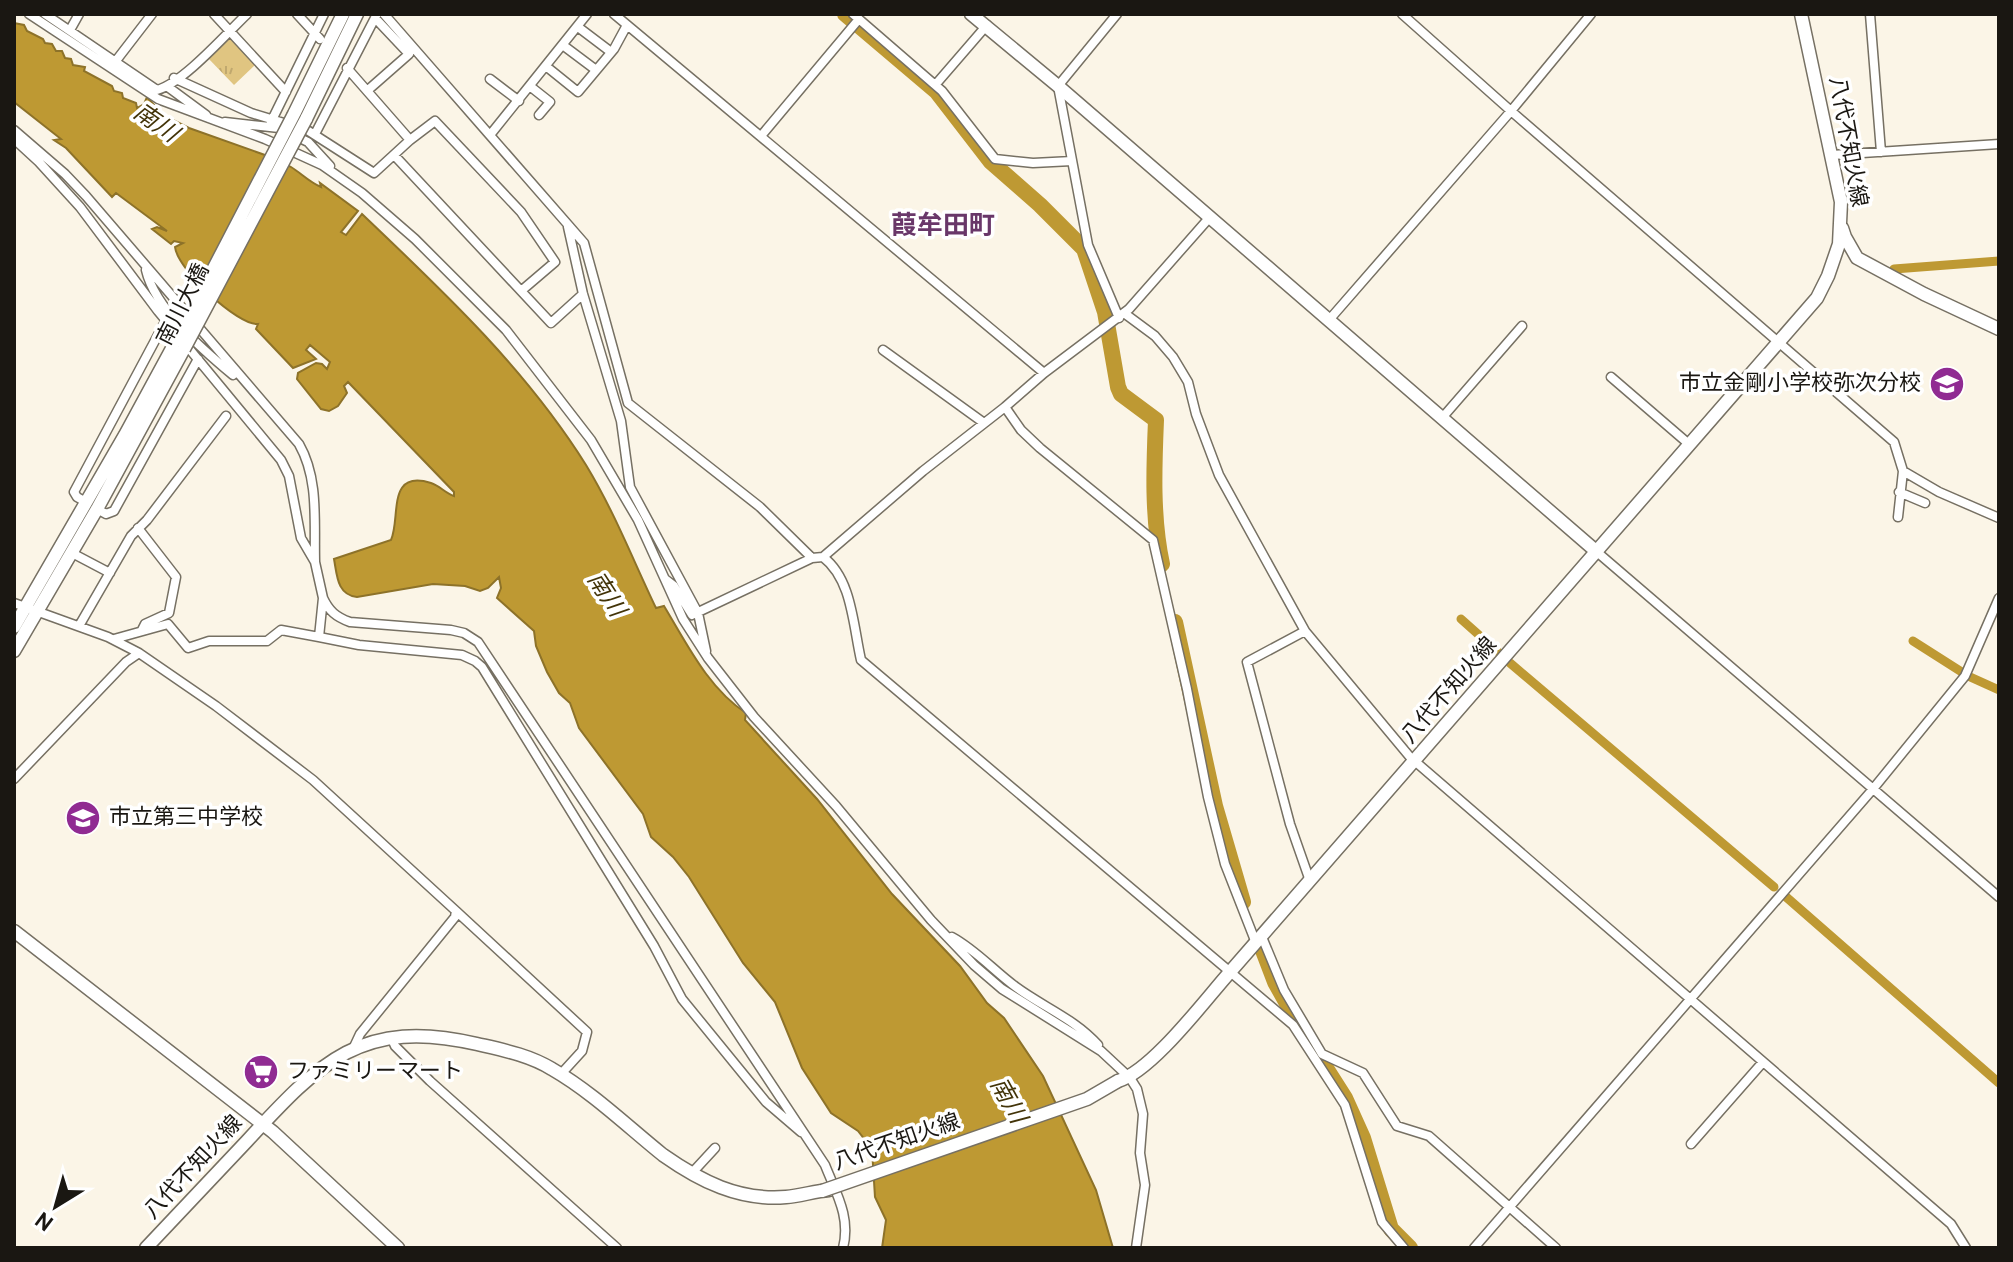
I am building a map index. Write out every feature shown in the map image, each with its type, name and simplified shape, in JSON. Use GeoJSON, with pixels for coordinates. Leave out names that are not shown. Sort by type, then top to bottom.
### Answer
{"type":"FeatureCollection","features":[{"type":"Feature","properties":{"kind":"street"},"geometry":{"type":"LineString","coordinates":[[29,14],[158,99],[265,139],[322,165],[415,239],[506,330],[591,440],[638,520],[683,619],[708,658],[754,717],[974,965],[1002,989],[1101,1051],[1124,1080],[1137,1089],[1143,1114],[1140,1153],[1145,1185],[1138,1247]]}},
{"type":"Feature","properties":{"kind":"street"},"geometry":{"type":"LineString","coordinates":[[45,14],[157,90],[168,87],[174,78],[189,70],[247,14]]}},
{"type":"Feature","properties":{"kind":"street"},"geometry":{"type":"LineString","coordinates":[[70,30],[79,14]]}},
{"type":"Feature","properties":{"kind":"street"},"geometry":{"type":"LineString","coordinates":[[115,62],[152,14]]}},
{"type":"Feature","properties":{"kind":"street"},"geometry":{"type":"LineString","coordinates":[[214,14],[286,92]]}},
{"type":"Feature","properties":{"kind":"street"},"geometry":{"type":"LineString","coordinates":[[297,14],[317,36]]}},
{"type":"Feature","properties":{"kind":"street"},"geometry":{"type":"LineString","coordinates":[[271,123],[317,36],[324,14]]}},
{"type":"Feature","properties":{"kind":"street"},"geometry":{"type":"LineString","coordinates":[[300,116],[343,14]]}},
{"type":"Feature","properties":{"kind":"street"},"geometry":{"type":"LineString","coordinates":[[300,116],[357,14]]}},
{"type":"Feature","properties":{"kind":"street"},"geometry":{"type":"LineString","coordinates":[[490,135],[587,14]]}},
{"type":"Feature","properties":{"kind":"street"},"geometry":{"type":"LineString","coordinates":[[614,14],[1044,373]]}},
{"type":"Feature","properties":{"kind":"street"},"geometry":{"type":"LineString","coordinates":[[971,14],[1999,897]]}},
{"type":"Feature","properties":{"kind":"street"},"geometry":{"type":"LineString","coordinates":[[1117,14],[1058,86],[1088,245],[1119,318],[1155,336],[1188,382],[1219,475],[1305,631],[1415,762],[1951,1224],[1966,1248]]}},
{"type":"Feature","properties":{"kind":"street"},"geometry":{"type":"LineString","coordinates":[[1402,14],[1894,442],[1903,471],[1898,517]]}},
{"type":"Feature","properties":{"kind":"street"},"geometry":{"type":"LineString","coordinates":[[1329,320],[1591,14]]}},
{"type":"Feature","properties":{"kind":"street","name":"八代不知火線"},"geometry":{"type":"LineString","coordinates":[[146,1248],[314,1073],[353,1049],[391,1037],[429,1035],[525,1057],[561,1074],[691,1174],[733,1192],[762,1198],[828,1190],[1087,1099],[1124,1080],[1158,1052],[1259,940],[1817,298],[1839,244],[1841,202],[1801,14]]}},
{"type":"Feature","properties":{"kind":"street"},"geometry":{"type":"LineString","coordinates":[[1870,14],[1881,152]]}},
{"type":"Feature","properties":{"kind":"street"},"geometry":{"type":"LineString","coordinates":[[315,134],[347,68],[379,15]]}},
{"type":"Feature","properties":{"kind":"street"},"geometry":{"type":"LineString","coordinates":[[368,90],[409,54],[379,15]]}},
{"type":"Feature","properties":{"kind":"street"},"geometry":{"type":"LineString","coordinates":[[379,15],[584,243],[628,403],[760,507],[812,558]]}},
{"type":"Feature","properties":{"kind":"street"},"geometry":{"type":"LineString","coordinates":[[761,136],[856,16],[936,84],[995,159],[1033,163],[1072,161]]}},
{"type":"Feature","properties":{"kind":"street"},"geometry":{"type":"LineString","coordinates":[[547,67],[578,92],[611,52],[627,25]]}},
{"type":"Feature","properties":{"kind":"street"},"geometry":{"type":"LineString","coordinates":[[936,84],[987,25]]}},
{"type":"Feature","properties":{"kind":"street"},"geometry":{"type":"LineString","coordinates":[[578,27],[611,52]]}},
{"type":"Feature","properties":{"kind":"street"},"geometry":{"type":"LineString","coordinates":[[564,46],[596,70]]}},
{"type":"Feature","properties":{"kind":"street"},"geometry":{"type":"LineString","coordinates":[[347,68],[410,140]]}},
{"type":"Feature","properties":{"kind":"street"},"geometry":{"type":"LineString","coordinates":[[174,78],[308,142],[341,178]]}},
{"type":"Feature","properties":{"kind":"street"},"geometry":{"type":"LineString","coordinates":[[490,79],[519,101]]}},
{"type":"Feature","properties":{"kind":"street"},"geometry":{"type":"LineString","coordinates":[[168,87],[211,120],[271,123],[307,130],[374,173],[435,121],[521,212],[555,262],[521,291]]}},
{"type":"Feature","properties":{"kind":"street"},"geometry":{"type":"LineString","coordinates":[[531,87],[550,102],[539,115]]}},
{"type":"Feature","properties":{"kind":"street","name":"南川大橋"},"geometry":{"type":"LineString","coordinates":[[92,506],[300,116]]}},
{"type":"Feature","properties":{"kind":"street"},"geometry":{"type":"LineString","coordinates":[[14,130],[65,174],[145,266],[148,281],[171,314],[204,350],[244,381],[306,455],[314,483],[315,562],[323,598],[319,637]]}},
{"type":"Feature","properties":{"kind":"street"},"geometry":{"type":"LineString","coordinates":[[14,139],[80,207],[166,320],[281,460],[289,476],[301,538],[315,562]]}},
{"type":"Feature","properties":{"kind":"street"},"geometry":{"type":"LineString","coordinates":[[1832,155],[1999,144]]}},
{"type":"Feature","properties":{"kind":"street"},"geometry":{"type":"LineString","coordinates":[[394,155],[551,323],[583,294]]}},
{"type":"Feature","properties":{"kind":"street"},"geometry":{"type":"LineString","coordinates":[[663,577],[674,586],[692,615],[812,558],[823,557],[1044,373],[1119,318],[1210,217]]}},
{"type":"Feature","properties":{"kind":"street"},"geometry":{"type":"LineString","coordinates":[[567,222],[583,294],[621,421],[630,487],[698,613],[708,658]]}},
{"type":"Feature","properties":{"kind":"street"},"geometry":{"type":"LineString","coordinates":[[1841,223],[1857,258],[1999,329]]}},
{"type":"Feature","properties":{"kind":"street"},"geometry":{"type":"LineString","coordinates":[[1828,276],[1846,259],[1857,258]]}},
{"type":"Feature","properties":{"kind":"street"},"geometry":{"type":"LineString","coordinates":[[166,320],[74,492],[77,497],[106,514],[114,511],[198,359]]}},
{"type":"Feature","properties":{"kind":"street"},"geometry":{"type":"LineString","coordinates":[[1442,418],[1522,326]]}},
{"type":"Feature","properties":{"kind":"street"},"geometry":{"type":"LineString","coordinates":[[883,350],[984,423]]}},
{"type":"Feature","properties":{"kind":"street"},"geometry":{"type":"LineString","coordinates":[[1611,377],[1690,445]]}},
{"type":"Feature","properties":{"kind":"street"},"geometry":{"type":"LineString","coordinates":[[1005,407],[1021,430],[1040,448],[1153,540],[1225,864],[1284,990],[1322,1054],[1363,1073],[1397,1126],[1429,1136],[1556,1248]]}},
{"type":"Feature","properties":{"kind":"street"},"geometry":{"type":"LineString","coordinates":[[79,626],[138,528],[226,416]]}},
{"type":"Feature","properties":{"kind":"street"},"geometry":{"type":"LineString","coordinates":[[1903,471],[1939,492],[1999,518]]}},
{"type":"Feature","properties":{"kind":"street"},"geometry":{"type":"LineString","coordinates":[[1899,492],[1925,503]]}},
{"type":"Feature","properties":{"kind":"street"},"geometry":{"type":"LineString","coordinates":[[14,651],[26,607],[72,553],[92,506]]}},
{"type":"Feature","properties":{"kind":"street"},"geometry":{"type":"LineString","coordinates":[[14,627],[92,506]]}},
{"type":"Feature","properties":{"kind":"street"},"geometry":{"type":"LineString","coordinates":[[138,528],[176,577],[169,613],[145,624],[142,630]]}},
{"type":"Feature","properties":{"kind":"street"},"geometry":{"type":"LineString","coordinates":[[72,553],[110,573]]}},
{"type":"Feature","properties":{"kind":"street"},"geometry":{"type":"LineString","coordinates":[[823,557],[835,566],[844,583],[861,660],[1293,1025],[1345,1105],[1382,1222],[1404,1248]]}},
{"type":"Feature","properties":{"kind":"street"},"geometry":{"type":"LineString","coordinates":[[323,598],[336,615],[350,622],[451,630],[464,633],[478,642],[825,1165],[828,1190],[847,1225],[843,1248]]}},
{"type":"Feature","properties":{"kind":"street"},"geometry":{"type":"LineString","coordinates":[[1474,1248],[1873,789],[1965,676],[1999,598]]}},
{"type":"Feature","properties":{"kind":"street"},"geometry":{"type":"LineString","coordinates":[[26,607],[114,639],[139,653],[216,706],[313,780],[587,1032],[582,1051],[561,1074]]}},
{"type":"Feature","properties":{"kind":"street"},"geometry":{"type":"LineString","coordinates":[[114,639],[168,624],[188,648],[209,641],[267,641],[281,630],[359,645],[462,655],[475,661],[654,946],[682,999],[766,1102],[806,1135]]}},
{"type":"Feature","properties":{"kind":"street"},"geometry":{"type":"LineString","coordinates":[[1305,631],[1247,662],[1290,824],[1310,881]]}},
{"type":"Feature","properties":{"kind":"street"},"geometry":{"type":"LineString","coordinates":[[14,779],[126,662],[139,653]]}},
{"type":"Feature","properties":{"kind":"street"},"geometry":{"type":"LineString","coordinates":[[353,1049],[360,1034],[455,917],[456,911]]}},
{"type":"Feature","properties":{"kind":"street"},"geometry":{"type":"LineString","coordinates":[[14,931],[262,1124],[398,1248]]}},
{"type":"Feature","properties":{"kind":"street"},"geometry":{"type":"LineString","coordinates":[[391,1037],[395,1046],[430,1081],[617,1248]]}},
{"type":"Feature","properties":{"kind":"street"},"geometry":{"type":"LineString","coordinates":[[1691,1144],[1763,1062]]}},
{"type":"Feature","properties":{"kind":"street"},"geometry":{"type":"LineString","coordinates":[[691,1174],[715,1148]]}},
{"type":"Feature","properties":{"kind":"green space"},"geometry":{"type":"Polygon","coordinates":[[[228,36],[255,65],[234,85],[206,56],[228,36]]]}},
{"type":"Feature","properties":{"kind":"water","name":"南川"},"geometry":{"type":"Polygon","coordinates":[[[14,23],[24,25],[27,31],[52,44],[56,51],[62,51],[65,58],[71,59],[73,65],[85,67],[84,71],[112,86],[114,91],[122,93],[123,98],[136,103],[137,108],[144,104],[147,97],[163,115],[189,128],[265,155],[268,162],[287,165],[321,187],[320,183],[358,211],[341,232],[346,235],[362,214],[453,302],[510,364],[563,430],[586,465],[656,608],[664,606],[709,678],[746,713],[745,720],[817,799],[892,894],[960,966],[987,1003],[1004,1018],[1043,1076],[1096,1190],[1113,1248],[882,1248],[886,1220],[875,1197],[872,1149],[858,1131],[831,1113],[802,1068],[775,1002],[743,963],[689,877],[651,837],[643,814],[579,728],[570,703],[559,693],[547,672],[536,646],[534,631],[497,598],[501,588],[499,577],[480,591],[465,586],[433,584],[357,597],[342,588],[334,559],[391,540],[398,498],[407,483],[431,483],[454,496],[454,492],[348,382],[344,386],[347,393],[338,406],[329,411],[321,409],[297,379],[298,373],[316,363],[327,369],[330,362],[310,345],[306,350],[316,359],[293,368],[256,329],[258,324],[237,316],[197,282],[178,257],[175,247],[183,243],[174,241],[171,244],[152,229],[157,227],[167,231],[116,193],[112,197],[66,148],[54,140],[61,139],[14,102],[14,23]]]}},
{"type":"Feature","properties":{"kind":"waterway"},"geometry":{"type":"LineString","coordinates":[[845,14],[937,92],[991,162],[1084,249],[1105,312],[1118,387],[1121,394],[1156,420],[1155,511],[1162,564]]}},
{"type":"Feature","properties":{"kind":"waterway"},"geometry":{"type":"LineString","coordinates":[[1894,269],[1999,261]]}},
{"type":"Feature","properties":{"kind":"waterway"},"geometry":{"type":"LineString","coordinates":[[1461,619],[1498,652]]}},
{"type":"Feature","properties":{"kind":"waterway"},"geometry":{"type":"LineString","coordinates":[[1175,622],[1215,806],[1243,902]]}},
{"type":"Feature","properties":{"kind":"waterway"},"geometry":{"type":"LineString","coordinates":[[1913,641],[1968,676],[1999,690]]}},
{"type":"Feature","properties":{"kind":"waterway"},"geometry":{"type":"LineString","coordinates":[[1510,663],[1774,887]]}},
{"type":"Feature","properties":{"kind":"waterway"},"geometry":{"type":"LineString","coordinates":[[1785,896],[1999,1083]]}},
{"type":"Feature","properties":{"kind":"waterway"},"geometry":{"type":"LineString","coordinates":[[1262,948],[1275,982],[1345,1098],[1363,1138],[1391,1229],[1410,1248]]}},
{"type":"Feature","properties":{"kind":"place","name":"市立金剛小学校弥次分校"},"geometry":{"type":"Point","coordinates":[1947,384]}},
{"type":"Feature","properties":{"kind":"place","name":"市立第三中学校"},"geometry":{"type":"Point","coordinates":[83,818]}},
{"type":"Feature","properties":{"kind":"place","name":"ファミリーマート"},"geometry":{"type":"Point","coordinates":[261,1072]}},
{"type":"Feature","properties":{"kind":"district","name":"葭牟田町"},"geometry":{"type":"Point","coordinates":[943,227]}}]}
